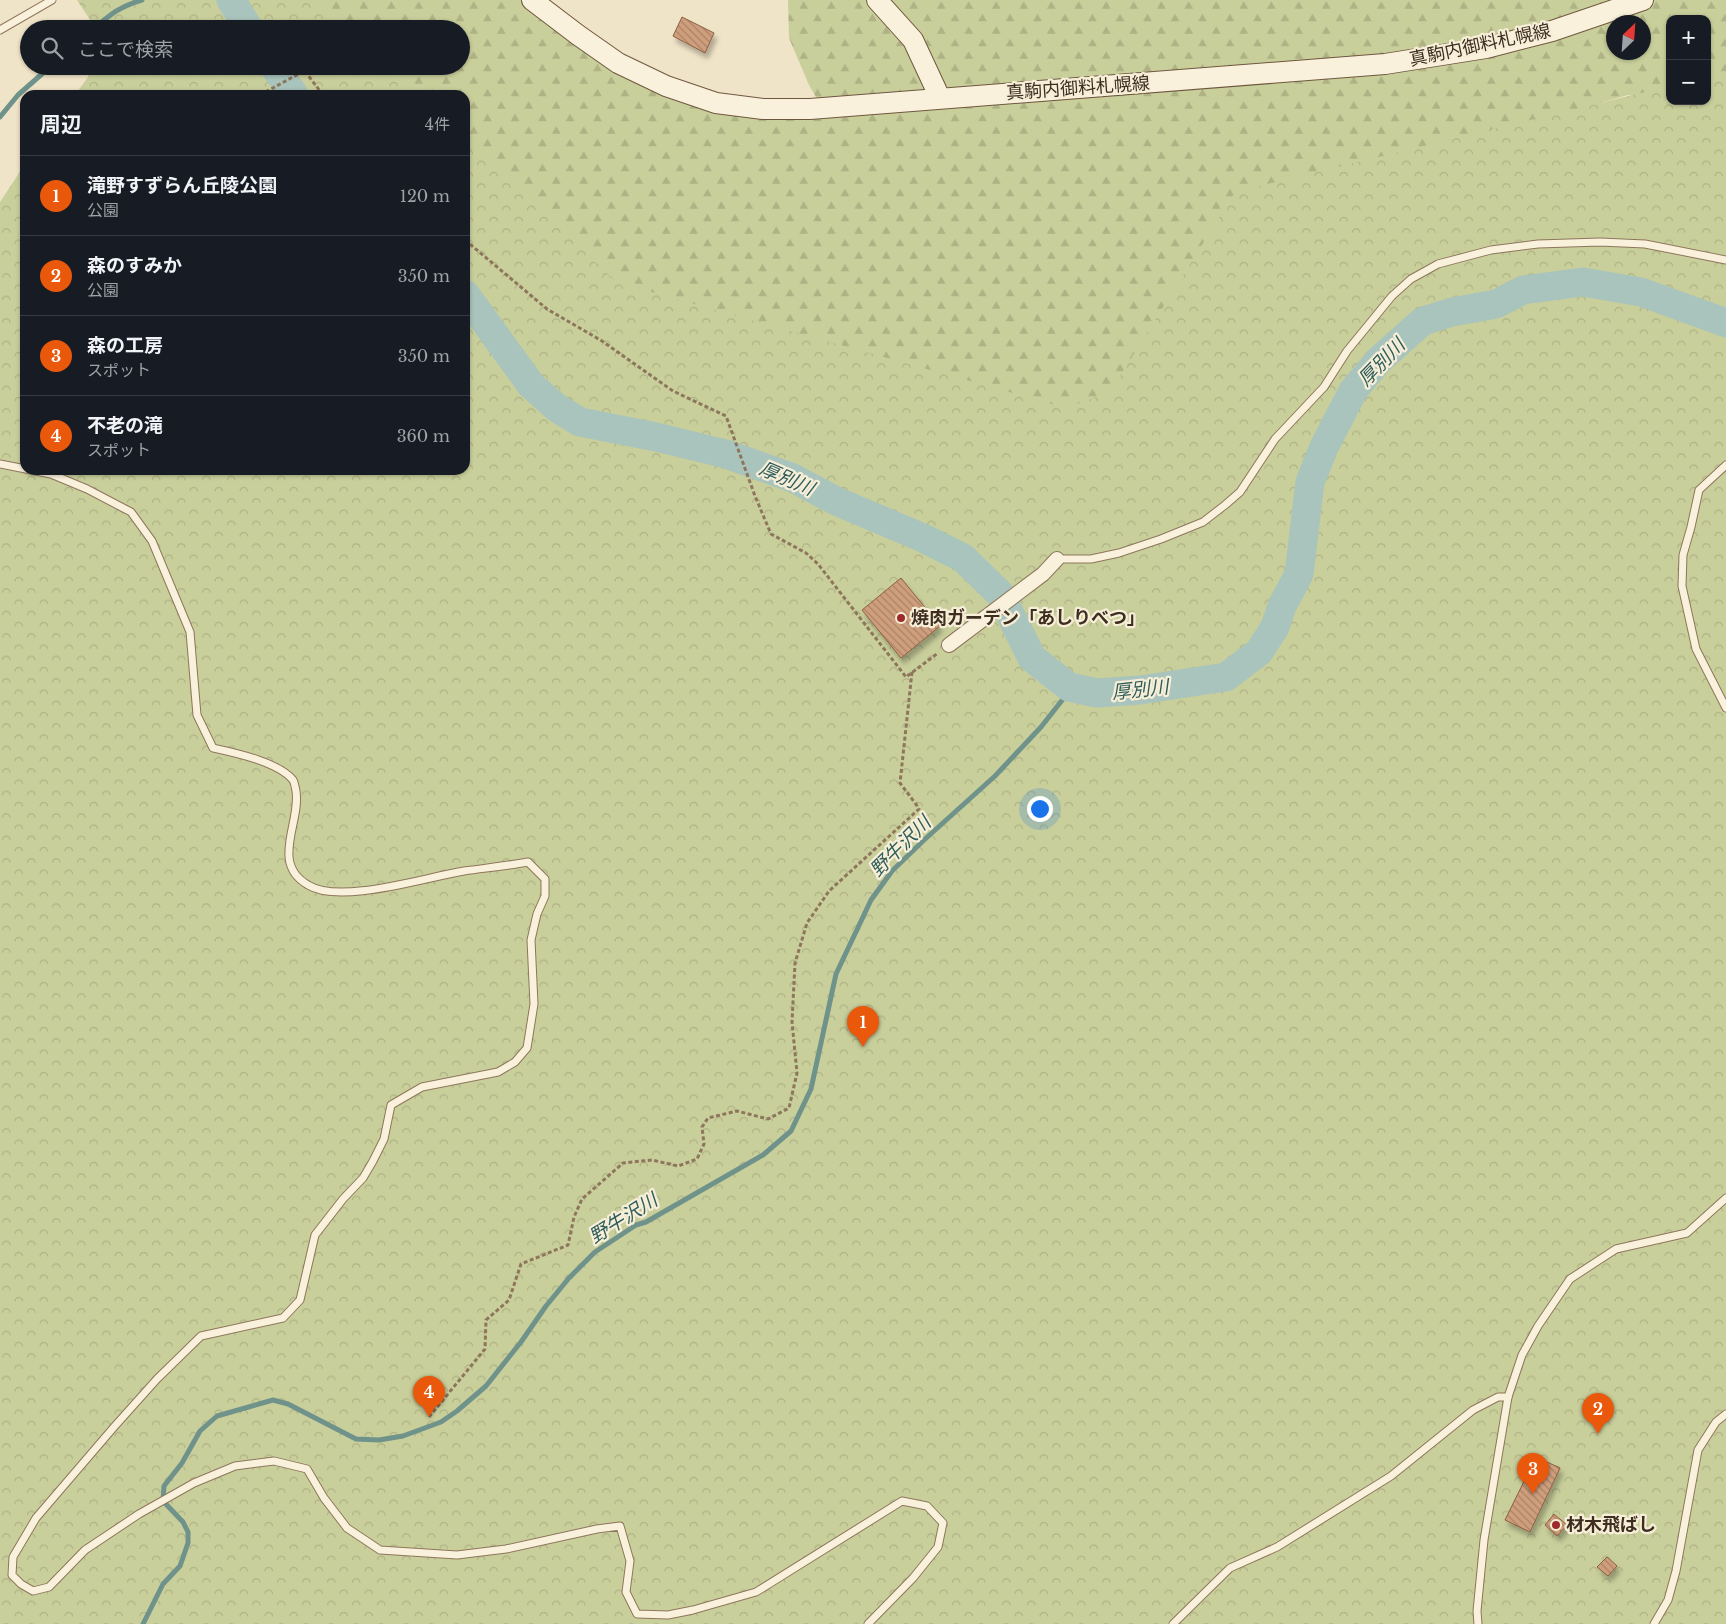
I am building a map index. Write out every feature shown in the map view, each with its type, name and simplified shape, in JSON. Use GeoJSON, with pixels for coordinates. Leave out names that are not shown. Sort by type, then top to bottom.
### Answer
{"type":"FeatureCollection","features":[{"type":"Feature","properties":{"kind":"main road","name":"真駒内御料札幌線"},"geometry":{"type":"LineString","coordinates":[[532,0],[618,63],[666,86],[716,103],[763,108],[810,109],[1385,64],[1486,48],[1552,31],[1643,0]]}},
{"type":"Feature","properties":{"kind":"main road"},"geometry":{"type":"LineString","coordinates":[[877,0],[913,40],[940,98]]}},
{"type":"Feature","properties":{"kind":"street"},"geometry":{"type":"LineString","coordinates":[[949,645],[1043,574],[1057,559]]}},
{"type":"Feature","properties":{"kind":"lane"},"geometry":{"type":"LineString","coordinates":[[0,30],[52,0]]}},
{"type":"Feature","properties":{"kind":"lane"},"geometry":{"type":"LineString","coordinates":[[1057,559],[1091,559],[1119,553],[1203,522],[1218,511],[1240,492],[1275,439],[1324,387],[1347,351],[1392,296],[1411,279],[1438,264],[1500,249],[1538,244],[1600,242],[1645,244],[1726,260]]}},
{"type":"Feature","properties":{"kind":"lane"},"geometry":{"type":"LineString","coordinates":[[0,464],[20,468]]}},
{"type":"Feature","properties":{"kind":"lane"},"geometry":{"type":"LineString","coordinates":[[1726,465],[1699,490],[1683,555],[1682,586],[1696,649],[1726,708]]}},
{"type":"Feature","properties":{"kind":"lane"},"geometry":{"type":"LineString","coordinates":[[52,475],[87,489],[131,512],[152,541],[190,632],[197,715],[213,748],[274,766],[287,774],[295,782],[297,798],[288,849],[295,875],[308,886],[329,892],[374,890],[464,871],[528,862],[545,879],[546,896],[537,914],[531,940],[534,1004],[527,1048],[515,1062],[498,1072],[422,1087],[391,1105],[384,1139],[373,1161],[363,1178],[343,1199],[315,1236],[300,1300],[283,1318],[201,1336],[157,1379],[36,1518],[13,1557],[12,1575],[21,1584],[33,1591],[49,1587],[85,1550],[139,1514],[194,1483],[235,1466],[274,1461],[307,1469],[324,1498],[347,1528],[380,1550],[457,1555],[506,1549],[597,1529],[620,1526],[630,1560],[626,1592],[637,1614],[668,1615],[756,1592],[902,1501],[927,1506],[943,1523],[938,1546],[913,1578],[868,1624]]}},
{"type":"Feature","properties":{"kind":"lane"},"geometry":{"type":"LineString","coordinates":[[1478,1624],[1476,1611],[1484,1540],[1508,1397],[1522,1355],[1538,1326],[1570,1279],[1616,1249],[1687,1233],[1726,1198]]}},
{"type":"Feature","properties":{"kind":"lane"},"geometry":{"type":"LineString","coordinates":[[1173,1624],[1230,1568],[1277,1547],[1391,1476],[1473,1410],[1498,1398],[1508,1397]]}},
{"type":"Feature","properties":{"kind":"lane"},"geometry":{"type":"LineString","coordinates":[[1654,1624],[1668,1600],[1676,1571],[1698,1450],[1716,1422],[1726,1414]]}},
{"type":"Feature","properties":{"kind":"path"},"geometry":{"type":"LineString","coordinates":[[269,90],[297,75]]}},
{"type":"Feature","properties":{"kind":"path"},"geometry":{"type":"LineString","coordinates":[[307,75],[319,90]]}},
{"type":"Feature","properties":{"kind":"path"},"geometry":{"type":"LineString","coordinates":[[470,244],[547,309],[602,341],[673,391],[726,416],[771,534],[806,552],[818,564],[906,677],[949,645]]}},
{"type":"Feature","properties":{"kind":"path"},"geometry":{"type":"LineString","coordinates":[[430,1417],[485,1349],[486,1320],[509,1300],[521,1264],[568,1245],[574,1217],[582,1199],[623,1163],[652,1160],[678,1166],[697,1159],[704,1144],[702,1127],[708,1118],[737,1111],[768,1120],[789,1108],[797,1073],[792,1022],[795,963],[807,922],[829,891],[919,809],[900,783],[912,672]]}},
{"type":"Feature","properties":{"kind":"green space"},"geometry":{"type":"Polygon","coordinates":[[[77,0],[319,0],[340,20],[90,20],[77,0]]]}},
{"type":"Feature","properties":{"kind":"green space"},"geometry":{"type":"Polygon","coordinates":[[[273,0],[524,0],[658,85],[752,117],[817,99],[789,38],[788,0],[1726,0],[1726,108],[1711,102],[1711,15],[1666,15],[1666,100],[1628,95],[1555,116],[1091,538],[470,233],[470,90],[347,90],[339,75],[470,75],[470,20],[291,20],[273,0]]]}},
{"type":"Feature","properties":{"kind":"green space"},"geometry":{"type":"Polygon","coordinates":[[[1726,72],[1726,1624],[0,1624],[0,202],[20,172],[20,475],[470,475],[470,143],[616,282],[1066,408],[1110,392],[1235,192],[1666,87],[1666,105],[1711,105],[1711,76],[1726,72]]]}},
{"type":"Feature","properties":{"kind":"green space"},"geometry":{"type":"Polygon","coordinates":[[[88,75],[398,75],[414,90],[79,90],[88,75]]]}},
{"type":"Feature","properties":{"kind":"building"},"geometry":{"type":"Polygon","coordinates":[[[682,17],[714,33],[705,53],[673,36],[682,17]]]}},
{"type":"Feature","properties":{"kind":"building","name":"焼肉ガーデン「あしりべつ」"},"geometry":{"type":"Polygon","coordinates":[[[901,578],[940,626],[901,658],[862,610],[901,578]]]}},
{"type":"Feature","properties":{"kind":"building"},"geometry":{"type":"Polygon","coordinates":[[[1536,1457],[1560,1468],[1530,1532],[1505,1520],[1536,1457]]]}},
{"type":"Feature","properties":{"kind":"building","name":"材木飛ばし"},"geometry":{"type":"Polygon","coordinates":[[[1554,1514],[1567,1525],[1557,1536],[1545,1525],[1554,1514]]]}},
{"type":"Feature","properties":{"kind":"building","name":"材木飛ばし"},"geometry":{"type":"Polygon","coordinates":[[[1607,1557],[1617,1566],[1608,1576],[1597,1567],[1607,1557]]]}},
{"type":"Feature","properties":{"kind":"waterway"},"geometry":{"type":"LineString","coordinates":[[104,20],[116,11],[142,0]]}},
{"type":"Feature","properties":{"kind":"waterway","name":"厚別川"},"geometry":{"type":"LineString","coordinates":[[231,0],[243,20]]}},
{"type":"Feature","properties":{"kind":"waterway"},"geometry":{"type":"LineString","coordinates":[[24,90],[41,75]]}},
{"type":"Feature","properties":{"kind":"waterway","name":"厚別川"},"geometry":{"type":"LineString","coordinates":[[280,75],[291,90]]}},
{"type":"Feature","properties":{"kind":"waterway"},"geometry":{"type":"LineString","coordinates":[[0,117],[20,93]]}},
{"type":"Feature","properties":{"kind":"waterway","name":"厚別川"},"geometry":{"type":"LineString","coordinates":[[470,301],[531,385],[557,408],[580,422],[656,437],[726,454],[793,478],[836,501],[923,538],[963,558],[1000,594],[1032,658],[1069,687],[1097,693],[1140,690],[1226,677],[1259,652],[1275,627],[1282,606],[1299,574],[1310,482],[1324,447],[1353,391],[1379,360],[1423,321],[1452,312],[1496,304],[1523,290],[1583,282],[1641,292],[1726,323]]}},
{"type":"Feature","properties":{"kind":"waterway","name":"野牛沢川"},"geometry":{"type":"LineString","coordinates":[[143,1624],[163,1584],[180,1566],[188,1543],[188,1532],[183,1522],[163,1501],[164,1486],[182,1463],[200,1431],[217,1416],[273,1400],[288,1404],[356,1439],[379,1440],[403,1436],[441,1422],[486,1386],[521,1342],[546,1306],[569,1278],[595,1252],[636,1225],[646,1222],[763,1155],[791,1131],[811,1089],[836,974],[871,900],[892,871],[995,776],[1041,727],[1067,694],[1069,687]]}},
{"type":"Feature","properties":{"kind":"place","name":"焼肉ガーデン「あしりべつ」"},"geometry":{"type":"Point","coordinates":[901,618]}},
{"type":"Feature","properties":{"kind":"place","name":"滝野すずらん丘陵公園"},"geometry":{"type":"Point","coordinates":[863,1047]}},
{"type":"Feature","properties":{"kind":"place","name":"不老の滝"},"geometry":{"type":"Point","coordinates":[429,1417]}},
{"type":"Feature","properties":{"kind":"place","name":"森のすみか"},"geometry":{"type":"Point","coordinates":[1598,1434]}},
{"type":"Feature","properties":{"kind":"place","name":"森の工房"},"geometry":{"type":"Point","coordinates":[1533,1494]}},
{"type":"Feature","properties":{"kind":"place","name":"材木飛ばし"},"geometry":{"type":"Point","coordinates":[1556,1525]}}]}
